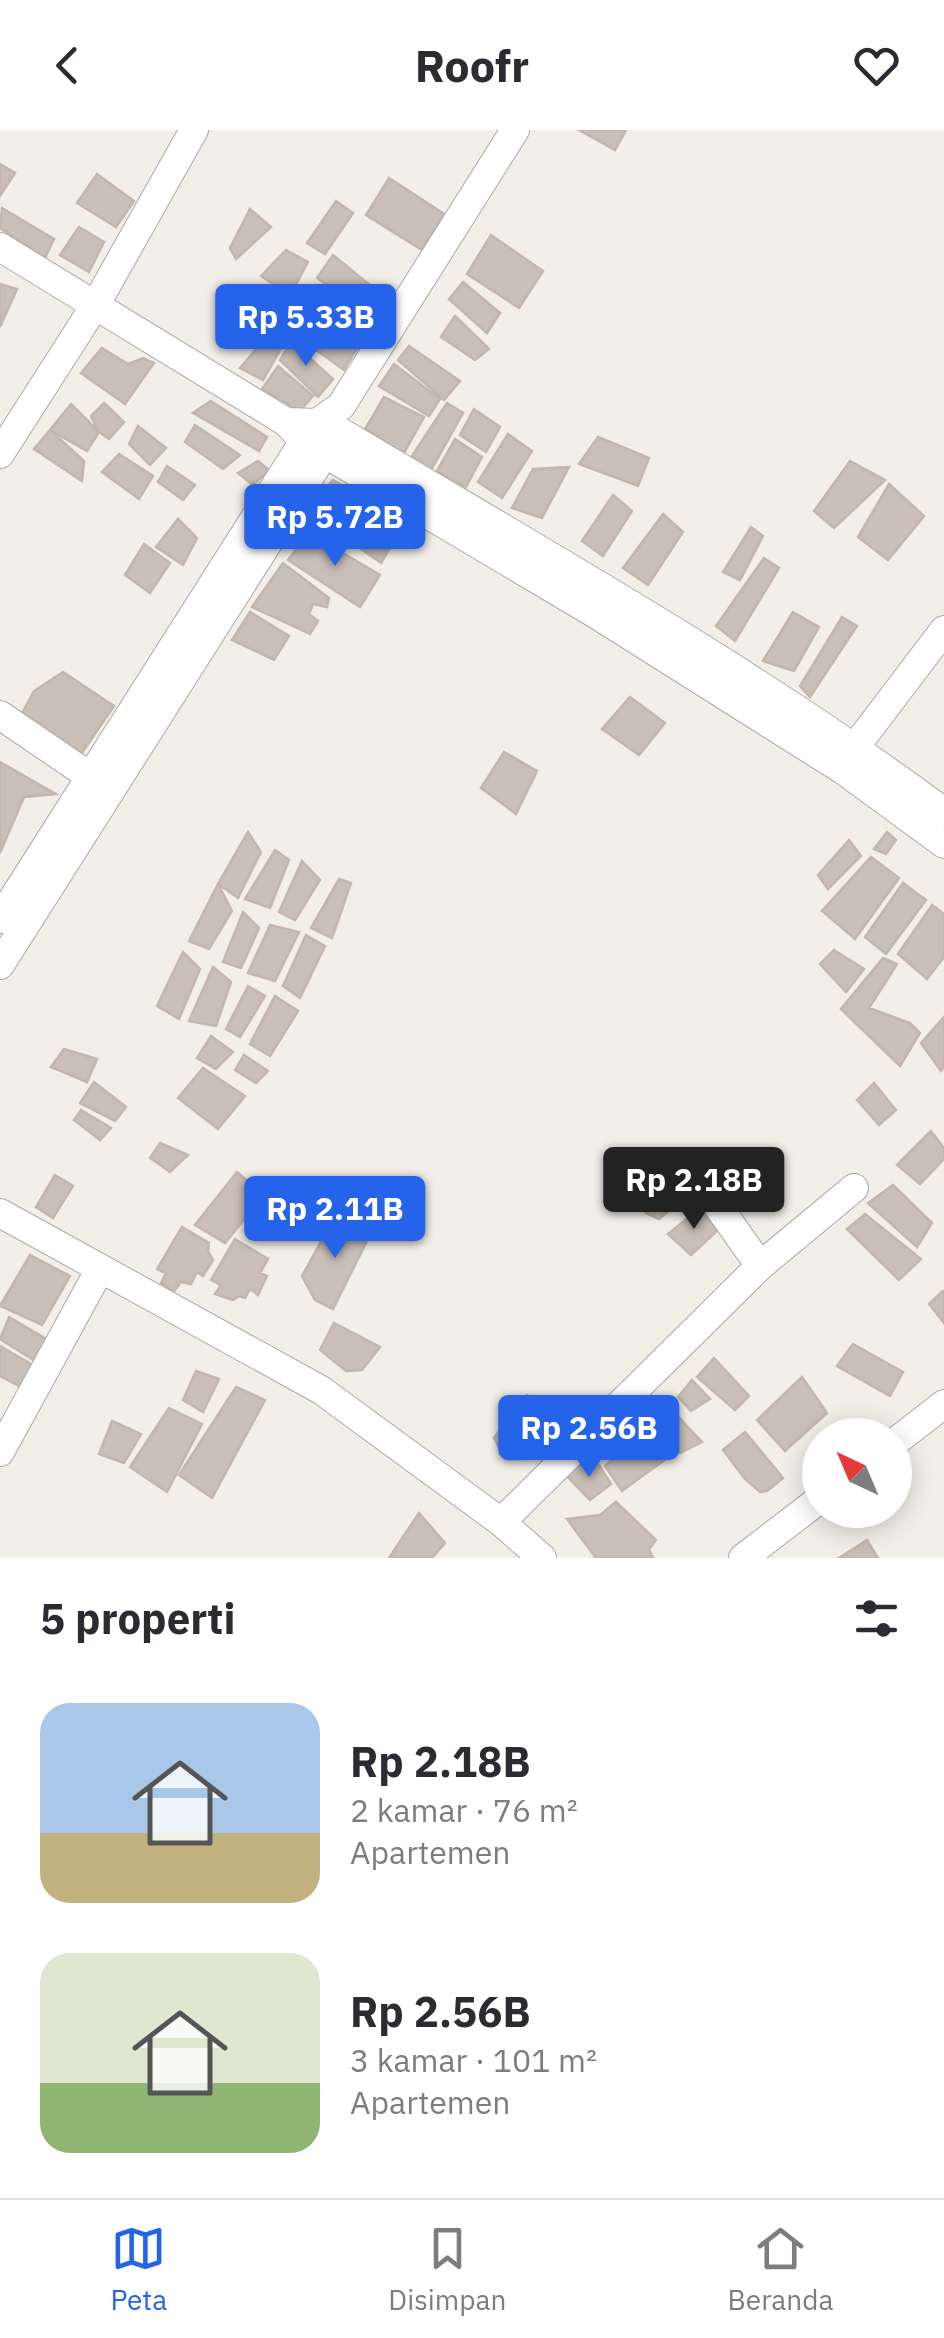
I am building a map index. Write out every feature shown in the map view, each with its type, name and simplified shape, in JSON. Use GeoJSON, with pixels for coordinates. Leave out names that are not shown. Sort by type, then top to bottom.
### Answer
{"type":"FeatureCollection","features":[{"type":"Feature","properties":{"kind":"street"},"geometry":{"type":"LineString","coordinates":[[0,454],[96,304],[194,130]]}},
{"type":"Feature","properties":{"kind":"street"},"geometry":{"type":"LineString","coordinates":[[0,965],[100,783],[319,429],[515,130]]}},
{"type":"Feature","properties":{"kind":"street"},"geometry":{"type":"LineString","coordinates":[[0,247],[605,590],[856,746],[944,812]]}},
{"type":"Feature","properties":{"kind":"street"},"geometry":{"type":"LineString","coordinates":[[319,429],[594,613],[826,760],[944,844]]}},
{"type":"Feature","properties":{"kind":"street"},"geometry":{"type":"LineString","coordinates":[[856,746],[944,630]]}},
{"type":"Feature","properties":{"kind":"street"},"geometry":{"type":"LineString","coordinates":[[0,715],[100,783]]}},
{"type":"Feature","properties":{"kind":"street"},"geometry":{"type":"LineString","coordinates":[[0,919],[100,783]]}},
{"type":"Feature","properties":{"kind":"street"},"geometry":{"type":"LineString","coordinates":[[696,1175],[760,1266]]}},
{"type":"Feature","properties":{"kind":"street"},"geometry":{"type":"LineString","coordinates":[[501,1522],[760,1266],[854,1188]]}},
{"type":"Feature","properties":{"kind":"street"},"geometry":{"type":"LineString","coordinates":[[0,1213],[321,1390],[501,1522],[542,1558]]}},
{"type":"Feature","properties":{"kind":"street"},"geometry":{"type":"LineString","coordinates":[[0,1452],[100,1269]]}},
{"type":"Feature","properties":{"kind":"street"},"geometry":{"type":"LineString","coordinates":[[912,1429],[944,1404]]}},
{"type":"Feature","properties":{"kind":"street"},"geometry":{"type":"LineString","coordinates":[[743,1558],[802,1513]]}},
{"type":"Feature","properties":{"kind":"building"},"geometry":{"type":"Polygon","coordinates":[[[579,130],[626,130],[615,150],[579,130]]]}},
{"type":"Feature","properties":{"kind":"building"},"geometry":{"type":"Polygon","coordinates":[[[0,164],[15,173],[0,196],[0,164]]]}},
{"type":"Feature","properties":{"kind":"building"},"geometry":{"type":"Polygon","coordinates":[[[97,174],[134,201],[116,227],[77,203],[97,174]]]}},
{"type":"Feature","properties":{"kind":"building"},"geometry":{"type":"Polygon","coordinates":[[[389,178],[444,214],[422,250],[366,215],[389,178]]]}},
{"type":"Feature","properties":{"kind":"building"},"geometry":{"type":"Polygon","coordinates":[[[336,201],[353,213],[325,254],[307,243],[336,201]]]}},
{"type":"Feature","properties":{"kind":"building"},"geometry":{"type":"Polygon","coordinates":[[[2,208],[54,239],[45,258],[0,228],[2,208]]]}},
{"type":"Feature","properties":{"kind":"building"},"geometry":{"type":"Polygon","coordinates":[[[250,209],[271,227],[236,259],[230,248],[250,209]]]}},
{"type":"Feature","properties":{"kind":"building"},"geometry":{"type":"Polygon","coordinates":[[[79,227],[104,242],[89,272],[60,255],[79,227]]]}},
{"type":"Feature","properties":{"kind":"building"},"geometry":{"type":"Polygon","coordinates":[[[491,235],[543,271],[519,308],[467,274],[491,235]]]}},
{"type":"Feature","properties":{"kind":"building"},"geometry":{"type":"Polygon","coordinates":[[[286,250],[308,262],[290,295],[261,276],[286,250]]]}},
{"type":"Feature","properties":{"kind":"building"},"geometry":{"type":"Polygon","coordinates":[[[333,255],[388,300],[376,320],[317,278],[333,255]]]}},
{"type":"Feature","properties":{"kind":"building"},"geometry":{"type":"Polygon","coordinates":[[[463,282],[500,313],[487,333],[449,299],[463,282]]]}},
{"type":"Feature","properties":{"kind":"building"},"geometry":{"type":"Polygon","coordinates":[[[0,284],[17,289],[0,327],[0,284]]]}},
{"type":"Feature","properties":{"kind":"building"},"geometry":{"type":"Polygon","coordinates":[[[324,290],[371,324],[361,343],[316,308],[324,290]]]}},
{"type":"Feature","properties":{"kind":"building"},"geometry":{"type":"Polygon","coordinates":[[[310,311],[357,348],[344,370],[294,334],[310,311]]]}},
{"type":"Feature","properties":{"kind":"building"},"geometry":{"type":"Polygon","coordinates":[[[284,316],[291,331],[263,380],[240,368],[284,316]]]}},
{"type":"Feature","properties":{"kind":"building"},"geometry":{"type":"Polygon","coordinates":[[[455,316],[489,349],[475,360],[441,337],[455,316]]]}},
{"type":"Feature","properties":{"kind":"building"},"geometry":{"type":"Polygon","coordinates":[[[291,341],[333,379],[318,397],[280,360],[291,341]]]}},
{"type":"Feature","properties":{"kind":"building"},"geometry":{"type":"Polygon","coordinates":[[[409,346],[460,381],[444,400],[398,360],[409,346]]]}},
{"type":"Feature","properties":{"kind":"building"},"geometry":{"type":"Polygon","coordinates":[[[102,348],[128,364],[143,358],[154,363],[125,404],[81,373],[102,348]]]}},
{"type":"Feature","properties":{"kind":"building"},"geometry":{"type":"Polygon","coordinates":[[[394,364],[440,399],[429,416],[379,386],[394,364]]]}},
{"type":"Feature","properties":{"kind":"building"},"geometry":{"type":"Polygon","coordinates":[[[278,366],[313,396],[300,411],[262,389],[278,366]]]}},
{"type":"Feature","properties":{"kind":"building"},"geometry":{"type":"Polygon","coordinates":[[[384,397],[424,417],[404,453],[365,429],[384,397]]]}},
{"type":"Feature","properties":{"kind":"building"},"geometry":{"type":"Polygon","coordinates":[[[211,401],[267,437],[259,451],[193,413],[211,401]]]}},
{"type":"Feature","properties":{"kind":"building"},"geometry":{"type":"Polygon","coordinates":[[[104,403],[124,422],[109,439],[99,432],[91,416],[104,403]]]}},
{"type":"Feature","properties":{"kind":"building"},"geometry":{"type":"Polygon","coordinates":[[[447,403],[463,413],[430,472],[412,456],[447,403]]]}},
{"type":"Feature","properties":{"kind":"building"},"geometry":{"type":"Polygon","coordinates":[[[71,404],[99,432],[87,451],[50,430],[71,404]]]}},
{"type":"Feature","properties":{"kind":"building"},"geometry":{"type":"Polygon","coordinates":[[[474,409],[500,427],[486,452],[460,435],[474,409]]]}},
{"type":"Feature","properties":{"kind":"building"},"geometry":{"type":"Polygon","coordinates":[[[195,425],[240,455],[223,469],[185,442],[195,425]]]}},
{"type":"Feature","properties":{"kind":"building"},"geometry":{"type":"Polygon","coordinates":[[[138,426],[166,448],[150,465],[129,444],[138,426]]]}},
{"type":"Feature","properties":{"kind":"building"},"geometry":{"type":"Polygon","coordinates":[[[50,430],[84,461],[82,481],[34,449],[50,430]]]}},
{"type":"Feature","properties":{"kind":"building"},"geometry":{"type":"Polygon","coordinates":[[[508,434],[532,451],[502,498],[478,482],[508,434]]]}},
{"type":"Feature","properties":{"kind":"building"},"geometry":{"type":"Polygon","coordinates":[[[598,437],[649,458],[638,486],[579,464],[598,437]]]}},
{"type":"Feature","properties":{"kind":"building"},"geometry":{"type":"Polygon","coordinates":[[[455,439],[482,457],[466,487],[437,471],[455,439]]]}},
{"type":"Feature","properties":{"kind":"building"},"geometry":{"type":"Polygon","coordinates":[[[119,454],[153,476],[139,499],[102,472],[119,454]]]}},
{"type":"Feature","properties":{"kind":"building"},"geometry":{"type":"Polygon","coordinates":[[[258,461],[269,470],[253,485],[238,473],[258,461]]]}},
{"type":"Feature","properties":{"kind":"building"},"geometry":{"type":"Polygon","coordinates":[[[850,461],[885,480],[834,528],[814,511],[850,461]]]}},
{"type":"Feature","properties":{"kind":"building"},"geometry":{"type":"Polygon","coordinates":[[[167,466],[195,485],[183,500],[158,482],[167,466]]]}},
{"type":"Feature","properties":{"kind":"building"},"geometry":{"type":"Polygon","coordinates":[[[569,467],[542,518],[512,508],[533,469],[569,467]]]}},
{"type":"Feature","properties":{"kind":"building"},"geometry":{"type":"Polygon","coordinates":[[[333,480],[406,521],[381,563],[343,536],[335,534],[332,540],[313,528],[316,519],[308,508],[333,480]]]}},
{"type":"Feature","properties":{"kind":"building"},"geometry":{"type":"Polygon","coordinates":[[[889,484],[924,516],[888,560],[858,537],[889,484]]]}},
{"type":"Feature","properties":{"kind":"building"},"geometry":{"type":"Polygon","coordinates":[[[613,495],[632,511],[603,556],[582,541],[613,495]]]}},
{"type":"Feature","properties":{"kind":"building"},"geometry":{"type":"Polygon","coordinates":[[[663,514],[683,532],[648,585],[623,568],[663,514]]]}},
{"type":"Feature","properties":{"kind":"building"},"geometry":{"type":"Polygon","coordinates":[[[178,519],[197,538],[183,565],[156,547],[178,519]]]}},
{"type":"Feature","properties":{"kind":"building"},"geometry":{"type":"Polygon","coordinates":[[[751,527],[763,536],[740,580],[723,572],[751,527]]]}},
{"type":"Feature","properties":{"kind":"building"},"geometry":{"type":"Polygon","coordinates":[[[309,533],[380,575],[360,607],[288,560],[309,533]]]}},
{"type":"Feature","properties":{"kind":"building"},"geometry":{"type":"Polygon","coordinates":[[[144,544],[170,563],[150,593],[125,575],[144,544]]]}},
{"type":"Feature","properties":{"kind":"building"},"geometry":{"type":"Polygon","coordinates":[[[764,558],[779,568],[735,641],[716,626],[764,558]]]}},
{"type":"Feature","properties":{"kind":"building"},"geometry":{"type":"Polygon","coordinates":[[[283,563],[329,598],[327,607],[313,604],[309,614],[318,621],[310,634],[252,607],[283,563]]]}},
{"type":"Feature","properties":{"kind":"building"},"geometry":{"type":"Polygon","coordinates":[[[250,612],[289,636],[274,660],[232,640],[250,612]]]}},
{"type":"Feature","properties":{"kind":"building"},"geometry":{"type":"Polygon","coordinates":[[[793,612],[819,627],[794,671],[763,661],[793,612]]]}},
{"type":"Feature","properties":{"kind":"building"},"geometry":{"type":"Polygon","coordinates":[[[842,617],[857,626],[810,697],[800,686],[842,617]]]}},
{"type":"Feature","properties":{"kind":"building"},"geometry":{"type":"Polygon","coordinates":[[[63,672],[114,706],[81,754],[19,719],[34,691],[63,672]]]}},
{"type":"Feature","properties":{"kind":"building"},"geometry":{"type":"Polygon","coordinates":[[[630,697],[665,723],[639,755],[602,729],[630,697]]]}},
{"type":"Feature","properties":{"kind":"building"},"geometry":{"type":"Polygon","coordinates":[[[504,752],[537,771],[516,814],[481,788],[504,752]]]}},
{"type":"Feature","properties":{"kind":"building"},"geometry":{"type":"Polygon","coordinates":[[[0,762],[56,794],[24,797],[0,853],[0,762]]]}},
{"type":"Feature","properties":{"kind":"building"},"geometry":{"type":"Polygon","coordinates":[[[248,832],[261,852],[238,898],[218,884],[248,832]]]}},
{"type":"Feature","properties":{"kind":"building"},"geometry":{"type":"Polygon","coordinates":[[[887,832],[896,840],[886,854],[874,849],[887,832]]]}},
{"type":"Feature","properties":{"kind":"building"},"geometry":{"type":"Polygon","coordinates":[[[849,840],[861,856],[828,889],[818,875],[849,840]]]}},
{"type":"Feature","properties":{"kind":"building"},"geometry":{"type":"Polygon","coordinates":[[[275,850],[289,860],[270,908],[245,899],[275,850]]]}},
{"type":"Feature","properties":{"kind":"building"},"geometry":{"type":"Polygon","coordinates":[[[871,857],[899,878],[855,939],[822,911],[871,857]]]}},
{"type":"Feature","properties":{"kind":"building"},"geometry":{"type":"Polygon","coordinates":[[[302,861],[320,880],[295,920],[279,912],[302,861]]]}},
{"type":"Feature","properties":{"kind":"building"},"geometry":{"type":"Polygon","coordinates":[[[339,879],[351,883],[332,938],[311,928],[339,879]]]}},
{"type":"Feature","properties":{"kind":"building"},"geometry":{"type":"Polygon","coordinates":[[[903,883],[926,900],[886,954],[865,937],[903,883]]]}},
{"type":"Feature","properties":{"kind":"building"},"geometry":{"type":"Polygon","coordinates":[[[218,884],[232,911],[209,949],[189,941],[218,884]]]}},
{"type":"Feature","properties":{"kind":"building"},"geometry":{"type":"Polygon","coordinates":[[[932,905],[944,914],[944,957],[927,979],[898,954],[932,905]]]}},
{"type":"Feature","properties":{"kind":"building"},"geometry":{"type":"Polygon","coordinates":[[[243,912],[259,928],[241,968],[223,962],[243,912]]]}},
{"type":"Feature","properties":{"kind":"building"},"geometry":{"type":"Polygon","coordinates":[[[270,925],[299,932],[275,981],[248,973],[270,925]]]}},
{"type":"Feature","properties":{"kind":"building"},"geometry":{"type":"Polygon","coordinates":[[[306,935],[325,946],[300,998],[283,986],[306,935]]]}},
{"type":"Feature","properties":{"kind":"building"},"geometry":{"type":"Polygon","coordinates":[[[834,950],[864,969],[846,992],[820,964],[834,950]]]}},
{"type":"Feature","properties":{"kind":"building"},"geometry":{"type":"Polygon","coordinates":[[[183,952],[200,969],[179,1019],[157,1006],[183,952]]]}},
{"type":"Feature","properties":{"kind":"building"},"geometry":{"type":"Polygon","coordinates":[[[883,958],[897,964],[869,1008],[910,1023],[920,1033],[900,1066],[841,1009],[883,958]]]}},
{"type":"Feature","properties":{"kind":"building"},"geometry":{"type":"Polygon","coordinates":[[[213,967],[231,982],[216,1026],[189,1021],[213,967]]]}},
{"type":"Feature","properties":{"kind":"building"},"geometry":{"type":"Polygon","coordinates":[[[248,986],[265,996],[240,1037],[226,1029],[248,986]]]}},
{"type":"Feature","properties":{"kind":"building"},"geometry":{"type":"Polygon","coordinates":[[[275,996],[298,1011],[270,1056],[250,1044],[275,996]]]}},
{"type":"Feature","properties":{"kind":"building"},"geometry":{"type":"Polygon","coordinates":[[[944,1017],[944,1067],[941,1071],[921,1043],[944,1017]]]}},
{"type":"Feature","properties":{"kind":"building"},"geometry":{"type":"Polygon","coordinates":[[[211,1036],[233,1052],[216,1069],[197,1058],[211,1036]]]}},
{"type":"Feature","properties":{"kind":"building"},"geometry":{"type":"Polygon","coordinates":[[[64,1049],[97,1059],[87,1082],[51,1067],[64,1049]]]}},
{"type":"Feature","properties":{"kind":"building"},"geometry":{"type":"Polygon","coordinates":[[[244,1055],[268,1071],[256,1083],[235,1070],[244,1055]]]}},
{"type":"Feature","properties":{"kind":"building"},"geometry":{"type":"Polygon","coordinates":[[[203,1068],[245,1096],[218,1129],[178,1098],[203,1068]]]}},
{"type":"Feature","properties":{"kind":"building"},"geometry":{"type":"Polygon","coordinates":[[[94,1082],[126,1107],[115,1121],[80,1103],[94,1082]]]}},
{"type":"Feature","properties":{"kind":"building"},"geometry":{"type":"Polygon","coordinates":[[[874,1083],[896,1110],[879,1125],[857,1100],[874,1083]]]}},
{"type":"Feature","properties":{"kind":"building"},"geometry":{"type":"Polygon","coordinates":[[[81,1110],[111,1128],[100,1140],[74,1120],[81,1110]]]}},
{"type":"Feature","properties":{"kind":"building"},"geometry":{"type":"Polygon","coordinates":[[[931,1131],[944,1148],[944,1159],[920,1184],[897,1165],[931,1131]]]}},
{"type":"Feature","properties":{"kind":"building"},"geometry":{"type":"Polygon","coordinates":[[[160,1143],[188,1155],[170,1172],[150,1158],[160,1143]]]}},
{"type":"Feature","properties":{"kind":"building"},"geometry":{"type":"Polygon","coordinates":[[[237,1172],[264,1195],[225,1243],[195,1225],[237,1172]]]}},
{"type":"Feature","properties":{"kind":"building"},"geometry":{"type":"Polygon","coordinates":[[[55,1175],[73,1186],[53,1218],[36,1207],[55,1175]]]}},
{"type":"Feature","properties":{"kind":"building"},"geometry":{"type":"Polygon","coordinates":[[[663,1178],[681,1200],[659,1219],[646,1213],[639,1201],[663,1178]]]}},
{"type":"Feature","properties":{"kind":"building"},"geometry":{"type":"Polygon","coordinates":[[[893,1185],[932,1223],[917,1247],[868,1203],[893,1185]]]}},
{"type":"Feature","properties":{"kind":"building"},"geometry":{"type":"Polygon","coordinates":[[[699,1209],[718,1230],[691,1255],[668,1234],[699,1209]]]}},
{"type":"Feature","properties":{"kind":"building"},"geometry":{"type":"Polygon","coordinates":[[[865,1214],[921,1259],[899,1280],[847,1229],[865,1214]]]}},
{"type":"Feature","properties":{"kind":"building"},"geometry":{"type":"Polygon","coordinates":[[[336,1215],[371,1233],[333,1309],[315,1300],[302,1276],[336,1215]]]}},
{"type":"Feature","properties":{"kind":"building"},"geometry":{"type":"Polygon","coordinates":[[[182,1227],[209,1243],[213,1260],[203,1276],[197,1272],[191,1284],[181,1282],[174,1291],[161,1283],[166,1273],[157,1269],[182,1227]]]}},
{"type":"Feature","properties":{"kind":"building"},"geometry":{"type":"Polygon","coordinates":[[[235,1239],[268,1259],[260,1273],[267,1276],[258,1295],[250,1289],[245,1298],[233,1300],[215,1294],[221,1285],[211,1280],[235,1239]]]}},
{"type":"Feature","properties":{"kind":"building"},"geometry":{"type":"Polygon","coordinates":[[[30,1255],[70,1276],[42,1325],[0,1306],[30,1255]]]}},
{"type":"Feature","properties":{"kind":"building"},"geometry":{"type":"Polygon","coordinates":[[[944,1292],[944,1323],[929,1304],[944,1292]]]}},
{"type":"Feature","properties":{"kind":"building"},"geometry":{"type":"Polygon","coordinates":[[[9,1317],[48,1340],[35,1361],[0,1339],[9,1317]]]}},
{"type":"Feature","properties":{"kind":"building"},"geometry":{"type":"Polygon","coordinates":[[[334,1323],[380,1347],[362,1370],[346,1371],[320,1350],[334,1323]]]}},
{"type":"Feature","properties":{"kind":"building"},"geometry":{"type":"Polygon","coordinates":[[[853,1344],[903,1372],[890,1396],[837,1366],[853,1344]]]}},
{"type":"Feature","properties":{"kind":"building"},"geometry":{"type":"Polygon","coordinates":[[[0,1346],[38,1368],[27,1390],[0,1376],[0,1346]]]}},
{"type":"Feature","properties":{"kind":"building"},"geometry":{"type":"Polygon","coordinates":[[[714,1358],[749,1396],[735,1410],[697,1377],[714,1358]]]}},
{"type":"Feature","properties":{"kind":"building"},"geometry":{"type":"Polygon","coordinates":[[[196,1371],[219,1379],[203,1412],[183,1400],[196,1371]]]}},
{"type":"Feature","properties":{"kind":"building"},"geometry":{"type":"Polygon","coordinates":[[[802,1377],[827,1413],[821,1418],[802,1418],[802,1436],[785,1451],[757,1420],[802,1377]]]}},
{"type":"Feature","properties":{"kind":"building"},"geometry":{"type":"Polygon","coordinates":[[[692,1380],[710,1399],[691,1411],[678,1397],[692,1380]]]}},
{"type":"Feature","properties":{"kind":"building"},"geometry":{"type":"Polygon","coordinates":[[[236,1387],[265,1400],[212,1498],[179,1475],[236,1387]]]}},
{"type":"Feature","properties":{"kind":"building"},"geometry":{"type":"Polygon","coordinates":[[[527,1395],[552,1418],[524,1459],[505,1459],[494,1438],[527,1395]]]}},
{"type":"Feature","properties":{"kind":"building"},"geometry":{"type":"Polygon","coordinates":[[[169,1408],[202,1424],[167,1492],[130,1467],[169,1408]]]}},
{"type":"Feature","properties":{"kind":"building"},"geometry":{"type":"Polygon","coordinates":[[[670,1408],[702,1442],[680,1453],[649,1421],[670,1408]]]}},
{"type":"Feature","properties":{"kind":"building"},"geometry":{"type":"Polygon","coordinates":[[[112,1421],[141,1434],[124,1463],[99,1454],[112,1421]]]}},
{"type":"Feature","properties":{"kind":"building"},"geometry":{"type":"Polygon","coordinates":[[[652,1424],[667,1458],[622,1491],[605,1466],[652,1424]]]}},
{"type":"Feature","properties":{"kind":"building"},"geometry":{"type":"Polygon","coordinates":[[[745,1432],[783,1478],[767,1491],[760,1492],[745,1479],[723,1450],[745,1432]]]}},
{"type":"Feature","properties":{"kind":"building"},"geometry":{"type":"Polygon","coordinates":[[[579,1464],[592,1469],[599,1465],[611,1484],[590,1500],[566,1475],[579,1464]]]}},
{"type":"Feature","properties":{"kind":"building"},"geometry":{"type":"Polygon","coordinates":[[[616,1502],[656,1540],[649,1549],[653,1558],[596,1558],[567,1519],[600,1515],[616,1502]]]}},
{"type":"Feature","properties":{"kind":"building"},"geometry":{"type":"Polygon","coordinates":[[[419,1513],[445,1543],[432,1558],[389,1558],[419,1513]]]}},
{"type":"Feature","properties":{"kind":"building"},"geometry":{"type":"Polygon","coordinates":[[[867,1540],[878,1558],[839,1558],[867,1540]]]}}]}
